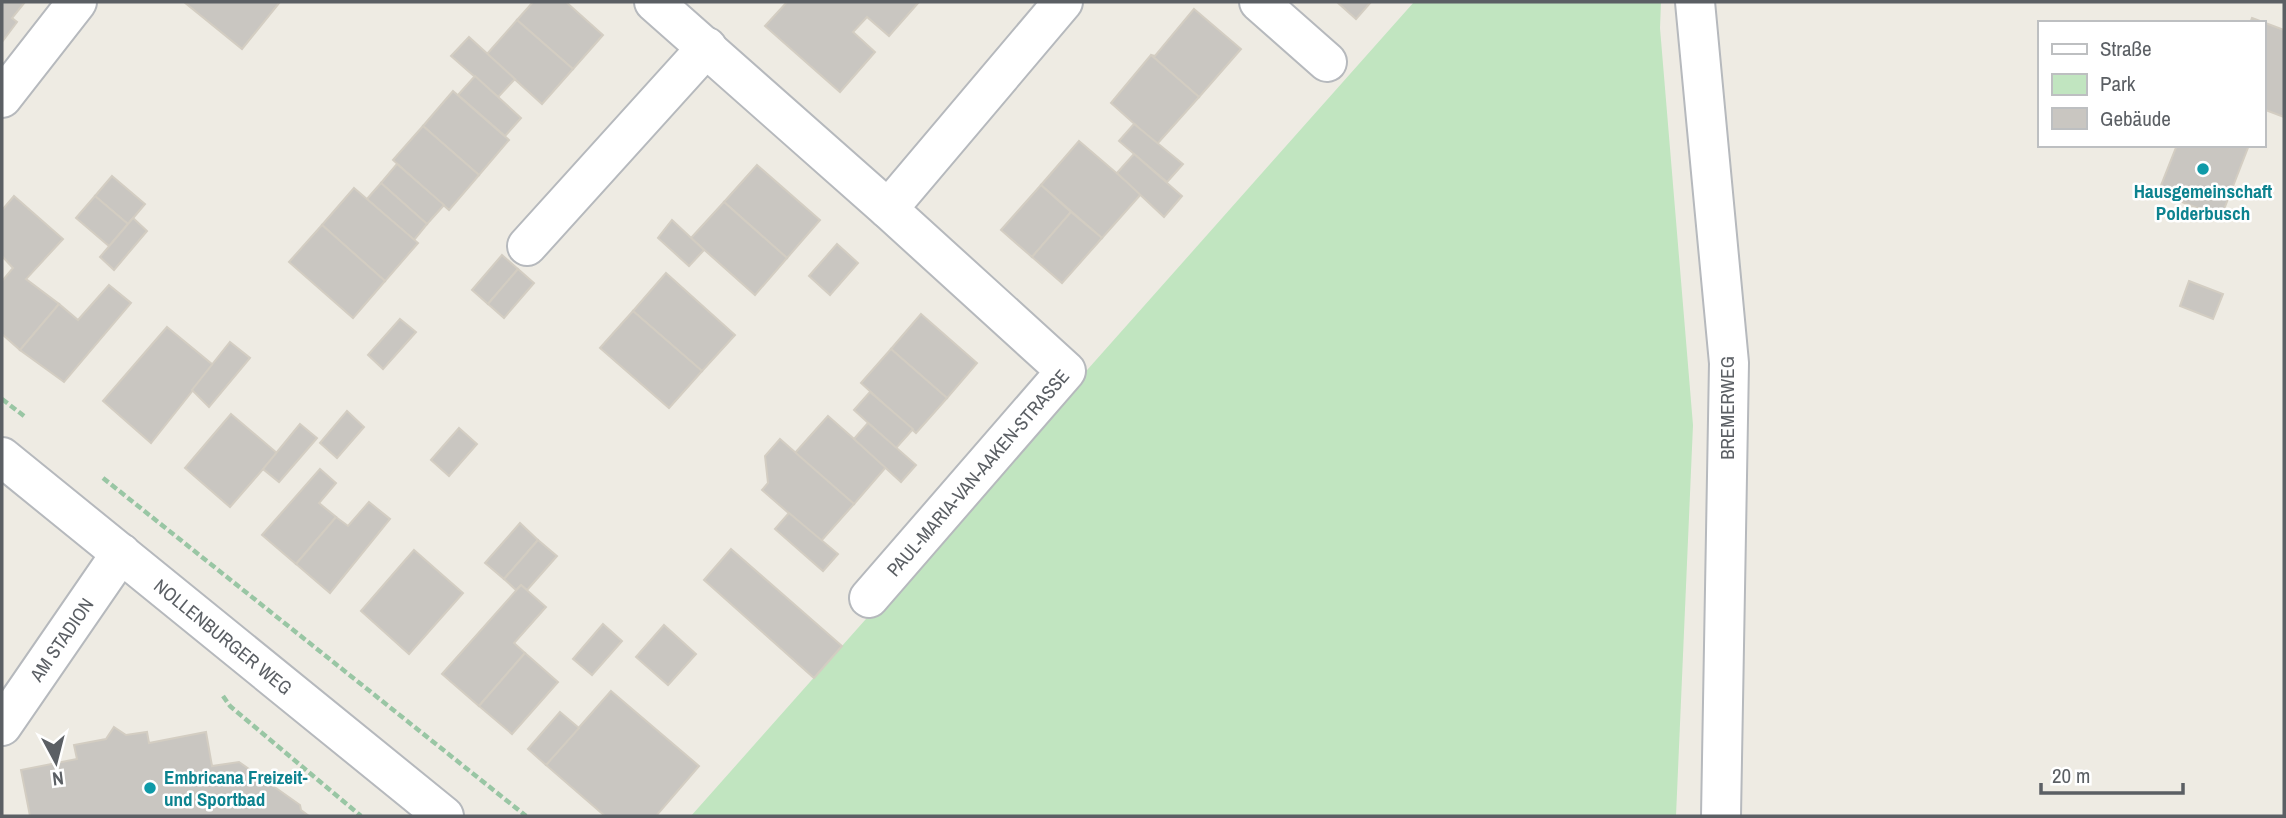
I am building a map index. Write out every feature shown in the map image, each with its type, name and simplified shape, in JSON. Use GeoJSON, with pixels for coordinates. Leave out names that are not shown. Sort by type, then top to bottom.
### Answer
{"type":"FeatureCollection","features":[{"type":"Feature","properties":{"kind":"street"},"geometry":{"type":"LineString","coordinates":[[2,98],[77,2]]}},
{"type":"Feature","properties":{"kind":"street"},"geometry":{"type":"LineString","coordinates":[[887,209],[1063,2]]}},
{"type":"Feature","properties":{"kind":"street"},"geometry":{"type":"LineString","coordinates":[[1259,2],[1327,62]]}},
{"type":"Feature","properties":{"kind":"street","name":"BREMERWEG"},"geometry":{"type":"LineString","coordinates":[[1695,2],[1729,363],[1721,816]]}},
{"type":"Feature","properties":{"kind":"street","name":"PAUL-MARIA-VAN-AAKEN-STRASSE"},"geometry":{"type":"LineString","coordinates":[[663,4],[707,47],[1066,371],[869,598]]}},
{"type":"Feature","properties":{"kind":"street"},"geometry":{"type":"LineString","coordinates":[[527,246],[707,47]]}},
{"type":"Feature","properties":{"kind":"street","name":"NOLLENBURGER WEG"},"geometry":{"type":"LineString","coordinates":[[2,457],[444,816]]}},
{"type":"Feature","properties":{"kind":"street","name":"AM STADION"},"geometry":{"type":"LineString","coordinates":[[2,726],[121,553]]}},
{"type":"Feature","properties":{"kind":"path"},"geometry":{"type":"LineString","coordinates":[[2,399],[33,423]]}},
{"type":"Feature","properties":{"kind":"path"},"geometry":{"type":"LineString","coordinates":[[95,472],[526,816]]}},
{"type":"Feature","properties":{"kind":"green space"},"geometry":{"type":"Polygon","coordinates":[[[1414,2],[1661,2],[1660,28],[1693,425],[1676,816],[691,816],[1414,2]]]}},
{"type":"Feature","properties":{"kind":"building"},"geometry":{"type":"Polygon","coordinates":[[[2,2],[25,2],[12,18],[17,22],[2,42],[2,2]]]}},
{"type":"Feature","properties":{"kind":"building"},"geometry":{"type":"Polygon","coordinates":[[[184,2],[280,2],[242,49],[184,2]]]}},
{"type":"Feature","properties":{"kind":"building"},"geometry":{"type":"Polygon","coordinates":[[[533,2],[566,2],[603,35],[573,69],[517,20],[533,2]]]}},
{"type":"Feature","properties":{"kind":"building"},"geometry":{"type":"Polygon","coordinates":[[[787,2],[919,2],[889,36],[867,17],[853,32],[875,52],[840,92],[765,26],[787,2]]]}},
{"type":"Feature","properties":{"kind":"building"},"geometry":{"type":"Polygon","coordinates":[[[1337,2],[1371,2],[1356,19],[1337,2]]]}},
{"type":"Feature","properties":{"kind":"building"},"geometry":{"type":"Polygon","coordinates":[[[1194,9],[1241,49],[1199,97],[1151,55],[1155,56],[1194,9]]]}},
{"type":"Feature","properties":{"kind":"building"},"geometry":{"type":"Polygon","coordinates":[[[517,20],[573,69],[542,104],[487,54],[517,20]]]}},
{"type":"Feature","properties":{"kind":"building"},"geometry":{"type":"Polygon","coordinates":[[[2265,23],[2284,30],[2284,117],[2265,110],[2265,23]]]}},
{"type":"Feature","properties":{"kind":"building"},"geometry":{"type":"Polygon","coordinates":[[[469,37],[515,79],[498,97],[451,56],[469,37]]]}},
{"type":"Feature","properties":{"kind":"building"},"geometry":{"type":"Polygon","coordinates":[[[1151,55],[1199,97],[1157,144],[1111,103],[1151,55]]]}},
{"type":"Feature","properties":{"kind":"building"},"geometry":{"type":"Polygon","coordinates":[[[475,76],[521,118],[505,136],[458,95],[475,76]]]}},
{"type":"Feature","properties":{"kind":"building"},"geometry":{"type":"Polygon","coordinates":[[[453,91],[509,140],[479,175],[423,126],[453,91]]]}},
{"type":"Feature","properties":{"kind":"building"},"geometry":{"type":"Polygon","coordinates":[[[1134,124],[1183,164],[1167,182],[1119,141],[1134,124]]]}},
{"type":"Feature","properties":{"kind":"building"},"geometry":{"type":"Polygon","coordinates":[[[423,126],[479,175],[449,210],[393,160],[423,126]]]}},
{"type":"Feature","properties":{"kind":"building"},"geometry":{"type":"Polygon","coordinates":[[[1079,141],[1141,194],[1102,238],[1041,185],[1079,141]]]}},
{"type":"Feature","properties":{"kind":"building","name":"Hausgemeinschaft Polderbusch"},"geometry":{"type":"Polygon","coordinates":[[[2176,147],[2248,147],[2221,217],[2158,193],[2176,147]]]}},
{"type":"Feature","properties":{"kind":"building"},"geometry":{"type":"Polygon","coordinates":[[[1134,154],[1182,196],[1164,217],[1117,173],[1134,154]]]}},
{"type":"Feature","properties":{"kind":"building"},"geometry":{"type":"Polygon","coordinates":[[[397,164],[444,205],[427,224],[381,183],[397,164]]]}},
{"type":"Feature","properties":{"kind":"building"},"geometry":{"type":"Polygon","coordinates":[[[757,165],[820,220],[787,258],[724,202],[757,165]]]}},
{"type":"Feature","properties":{"kind":"building"},"geometry":{"type":"Polygon","coordinates":[[[112,176],[145,204],[128,224],[95,196],[112,176]]]}},
{"type":"Feature","properties":{"kind":"building"},"geometry":{"type":"Polygon","coordinates":[[[381,183],[427,224],[414,240],[367,199],[381,183]]]}},
{"type":"Feature","properties":{"kind":"building"},"geometry":{"type":"Polygon","coordinates":[[[1041,185],[1071,212],[1032,257],[1001,230],[1041,185]]]}},
{"type":"Feature","properties":{"kind":"building"},"geometry":{"type":"Polygon","coordinates":[[[354,188],[418,243],[385,281],[322,225],[354,188]]]}},
{"type":"Feature","properties":{"kind":"building"},"geometry":{"type":"Polygon","coordinates":[[[14,196],[63,239],[26,279],[59,304],[20,350],[2,334],[2,281],[13,268],[2,256],[2,210],[14,196]]]}},
{"type":"Feature","properties":{"kind":"building"},"geometry":{"type":"Polygon","coordinates":[[[95,196],[128,224],[109,246],[76,218],[95,196]]]}},
{"type":"Feature","properties":{"kind":"building"},"geometry":{"type":"Polygon","coordinates":[[[724,202],[787,258],[755,295],[691,238],[724,202]]]}},
{"type":"Feature","properties":{"kind":"building"},"geometry":{"type":"Polygon","coordinates":[[[1071,212],[1102,238],[1062,283],[1032,257],[1071,212]]]}},
{"type":"Feature","properties":{"kind":"building"},"geometry":{"type":"Polygon","coordinates":[[[133,218],[147,231],[114,270],[100,257],[133,218]]]}},
{"type":"Feature","properties":{"kind":"building"},"geometry":{"type":"Polygon","coordinates":[[[672,220],[704,250],[689,266],[658,238],[672,220]]]}},
{"type":"Feature","properties":{"kind":"building"},"geometry":{"type":"Polygon","coordinates":[[[322,225],[385,281],[353,318],[289,262],[322,225]]]}},
{"type":"Feature","properties":{"kind":"building"},"geometry":{"type":"Polygon","coordinates":[[[837,244],[858,263],[830,295],[809,276],[837,244]]]}},
{"type":"Feature","properties":{"kind":"building"},"geometry":{"type":"Polygon","coordinates":[[[502,255],[518,269],[488,304],[472,290],[502,255]]]}},
{"type":"Feature","properties":{"kind":"building"},"geometry":{"type":"Polygon","coordinates":[[[518,269],[534,283],[504,318],[488,304],[518,269]]]}},
{"type":"Feature","properties":{"kind":"building"},"geometry":{"type":"Polygon","coordinates":[[[666,273],[735,335],[702,371],[633,311],[666,273]]]}},
{"type":"Feature","properties":{"kind":"building"},"geometry":{"type":"Polygon","coordinates":[[[2189,281],[2223,294],[2213,319],[2180,306],[2189,281]]]}},
{"type":"Feature","properties":{"kind":"building"},"geometry":{"type":"Polygon","coordinates":[[[109,285],[131,303],[64,382],[20,350],[59,304],[78,320],[109,285]]]}},
{"type":"Feature","properties":{"kind":"building"},"geometry":{"type":"Polygon","coordinates":[[[633,311],[702,371],[669,408],[600,348],[633,311]]]}},
{"type":"Feature","properties":{"kind":"building"},"geometry":{"type":"Polygon","coordinates":[[[921,314],[977,363],[947,398],[891,349],[921,314]]]}},
{"type":"Feature","properties":{"kind":"building"},"geometry":{"type":"Polygon","coordinates":[[[400,319],[416,332],[383,369],[368,355],[400,319]]]}},
{"type":"Feature","properties":{"kind":"building"},"geometry":{"type":"Polygon","coordinates":[[[167,327],[213,365],[151,443],[103,401],[167,327]]]}},
{"type":"Feature","properties":{"kind":"building"},"geometry":{"type":"Polygon","coordinates":[[[230,342],[250,358],[209,407],[192,390],[230,342]]]}},
{"type":"Feature","properties":{"kind":"building"},"geometry":{"type":"Polygon","coordinates":[[[891,349],[947,398],[916,433],[861,383],[891,349]]]}},
{"type":"Feature","properties":{"kind":"building"},"geometry":{"type":"Polygon","coordinates":[[[870,392],[913,429],[896,448],[854,410],[870,392]]]}},
{"type":"Feature","properties":{"kind":"building"},"geometry":{"type":"Polygon","coordinates":[[[347,411],[364,427],[337,458],[320,443],[347,411]]]}},
{"type":"Feature","properties":{"kind":"building"},"geometry":{"type":"Polygon","coordinates":[[[231,414],[277,453],[230,507],[185,468],[231,414]]]}},
{"type":"Feature","properties":{"kind":"building"},"geometry":{"type":"Polygon","coordinates":[[[828,416],[886,467],[854,504],[795,453],[828,416]]]}},
{"type":"Feature","properties":{"kind":"building"},"geometry":{"type":"Polygon","coordinates":[[[868,423],[916,465],[901,482],[854,439],[868,423]]]}},
{"type":"Feature","properties":{"kind":"building"},"geometry":{"type":"Polygon","coordinates":[[[300,424],[317,438],[279,482],[263,469],[300,424]]]}},
{"type":"Feature","properties":{"kind":"building"},"geometry":{"type":"Polygon","coordinates":[[[459,428],[477,444],[449,476],[431,460],[459,428]]]}},
{"type":"Feature","properties":{"kind":"building"},"geometry":{"type":"Polygon","coordinates":[[[780,439],[854,504],[821,541],[762,490],[768,483],[765,456],[780,439]]]}},
{"type":"Feature","properties":{"kind":"building"},"geometry":{"type":"Polygon","coordinates":[[[320,469],[336,483],[319,503],[336,517],[296,564],[262,535],[320,469]]]}},
{"type":"Feature","properties":{"kind":"building"},"geometry":{"type":"Polygon","coordinates":[[[369,502],[390,519],[330,593],[296,564],[336,517],[348,526],[369,502]]]}},
{"type":"Feature","properties":{"kind":"building"},"geometry":{"type":"Polygon","coordinates":[[[789,513],[838,554],[823,571],[775,529],[789,513]]]}},
{"type":"Feature","properties":{"kind":"building"},"geometry":{"type":"Polygon","coordinates":[[[520,523],[538,540],[504,579],[485,563],[520,523]]]}},
{"type":"Feature","properties":{"kind":"building"},"geometry":{"type":"Polygon","coordinates":[[[538,540],[557,556],[527,590],[521,585],[516,590],[504,579],[538,540]]]}},
{"type":"Feature","properties":{"kind":"building"},"geometry":{"type":"Polygon","coordinates":[[[731,549],[842,646],[814,678],[704,580],[731,549]]]}},
{"type":"Feature","properties":{"kind":"building"},"geometry":{"type":"Polygon","coordinates":[[[414,550],[463,593],[409,654],[361,611],[414,550]]]}},
{"type":"Feature","properties":{"kind":"building"},"geometry":{"type":"Polygon","coordinates":[[[521,585],[546,607],[514,643],[525,653],[479,706],[442,674],[521,585]]]}},
{"type":"Feature","properties":{"kind":"building"},"geometry":{"type":"Polygon","coordinates":[[[603,624],[622,641],[592,675],[573,659],[603,624]]]}},
{"type":"Feature","properties":{"kind":"building"},"geometry":{"type":"Polygon","coordinates":[[[664,625],[696,654],[668,685],[636,657],[664,625]]]}},
{"type":"Feature","properties":{"kind":"building"},"geometry":{"type":"Polygon","coordinates":[[[525,653],[558,682],[512,734],[479,706],[525,653]]]}},
{"type":"Feature","properties":{"kind":"building"},"geometry":{"type":"Polygon","coordinates":[[[611,691],[699,766],[656,816],[605,816],[546,765],[611,691]]]}},
{"type":"Feature","properties":{"kind":"building"},"geometry":{"type":"Polygon","coordinates":[[[560,712],[579,728],[546,765],[528,749],[560,712]]]}},
{"type":"Feature","properties":{"kind":"building","name":"Embricana Freizeit- und Sportbad"},"geometry":{"type":"Polygon","coordinates":[[[114,727],[126,735],[147,732],[149,743],[206,732],[212,766],[239,762],[300,805],[301,810],[309,816],[30,816],[21,770],[77,759],[74,745],[106,739],[114,727]]]}},
{"type":"Feature","properties":{"kind":"place","name":"Hausgemeinschaft Polderbusch"},"geometry":{"type":"Point","coordinates":[2203,169]}},
{"type":"Feature","properties":{"kind":"place","name":"Embricana Freizeit- und Sportbad"},"geometry":{"type":"Point","coordinates":[150,788]}}]}
